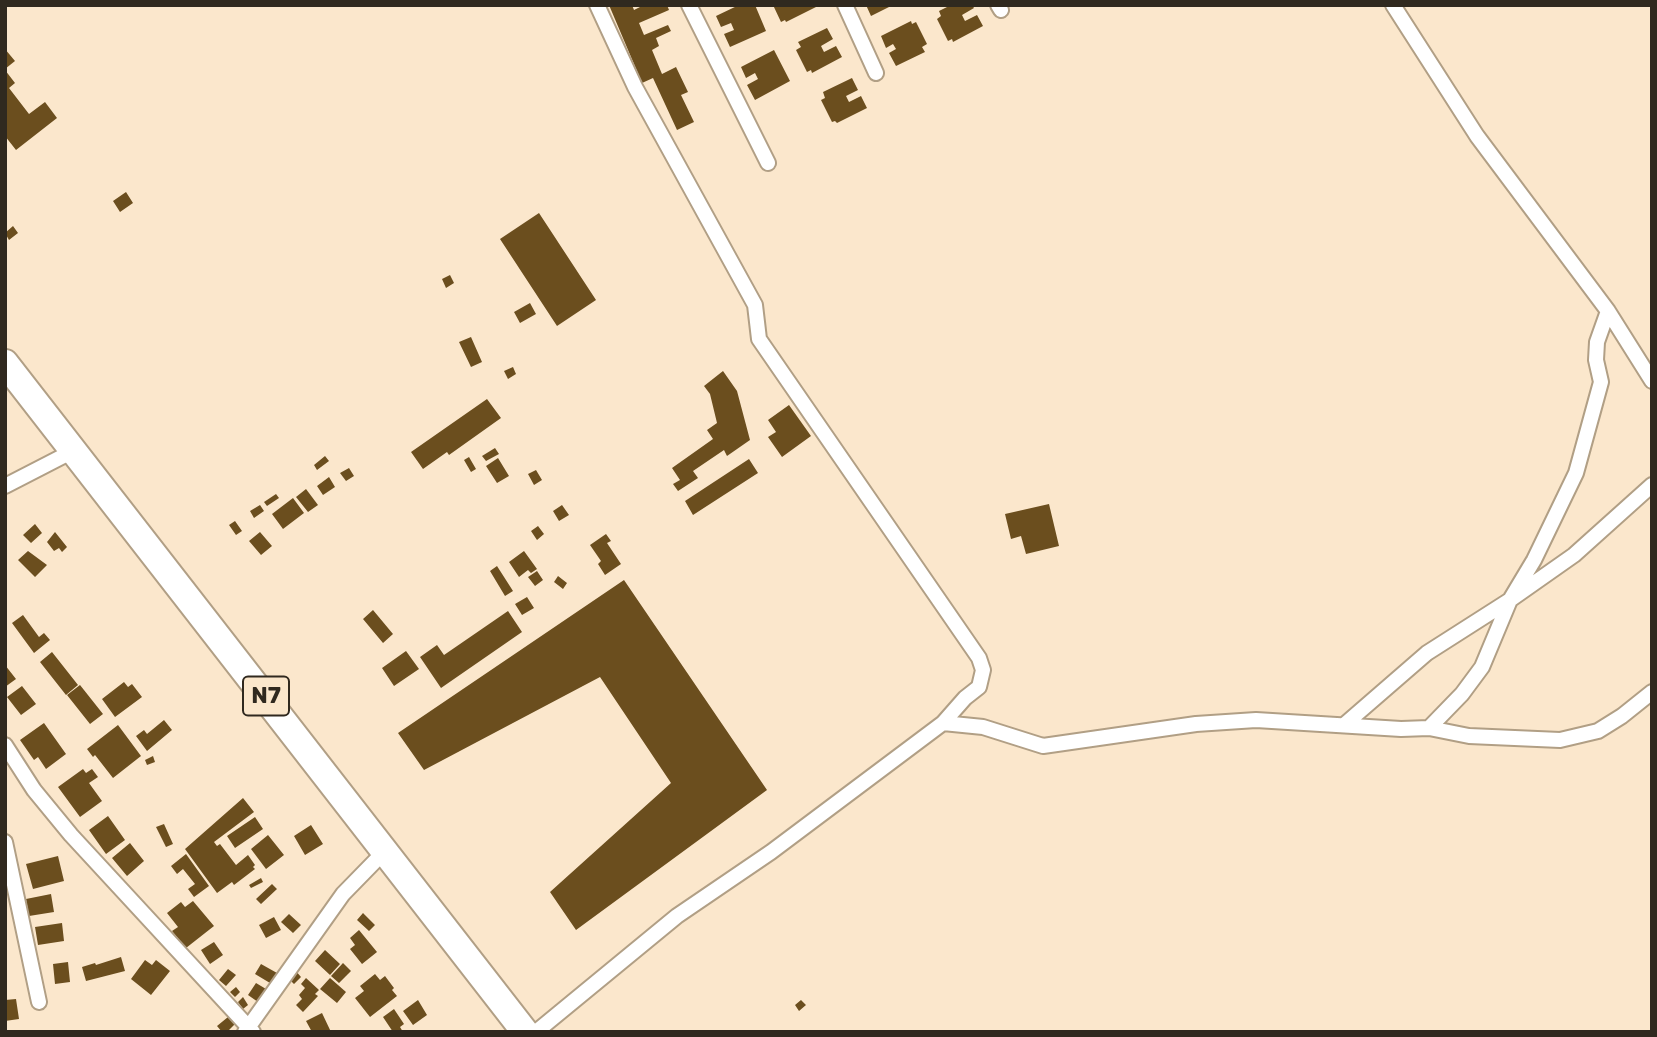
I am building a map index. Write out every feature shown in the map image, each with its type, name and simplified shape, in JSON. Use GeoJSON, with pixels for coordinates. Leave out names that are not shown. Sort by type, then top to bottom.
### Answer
{"type":"FeatureCollection","features":[{"type":"Feature","properties":{"kind":"highway","name":"N7"},"geometry":{"type":"LineString","coordinates":[[5,363],[525,1032]]}},
{"type":"Feature","properties":{"kind":"street"},"geometry":{"type":"LineString","coordinates":[[536,1032],[677,916],[771,852],[943,723],[965,698],[979,687],[984,670],[979,658],[759,340],[755,305],[635,87],[597,5]]}},
{"type":"Feature","properties":{"kind":"street"},"geometry":{"type":"LineString","coordinates":[[690,5],[768,163]]}},
{"type":"Feature","properties":{"kind":"street"},"geometry":{"type":"LineString","coordinates":[[845,5],[876,73]]}},
{"type":"Feature","properties":{"kind":"street"},"geometry":{"type":"LineString","coordinates":[[1393,5],[1477,136],[1608,311],[1652,381]]}},
{"type":"Feature","properties":{"kind":"street"},"geometry":{"type":"LineString","coordinates":[[1429,728],[1462,694],[1482,667],[1510,600],[1534,560],[1576,473],[1601,382],[1597,342],[1608,311]]}},
{"type":"Feature","properties":{"kind":"street"},"geometry":{"type":"LineString","coordinates":[[5,486],[73,451]]}},
{"type":"Feature","properties":{"kind":"street"},"geometry":{"type":"LineString","coordinates":[[1344,724],[1427,653],[1574,555],[1652,485]]}},
{"type":"Feature","properties":{"kind":"street"},"geometry":{"type":"LineString","coordinates":[[943,723],[983,727],[1043,746],[1196,724],[1256,720],[1401,729],[1429,728],[1469,736],[1560,740],[1598,731],[1652,692]]}},
{"type":"Feature","properties":{"kind":"street"},"geometry":{"type":"LineString","coordinates":[[5,745],[34,790],[71,835],[249,1030],[343,894],[384,852]]}},
{"type":"Feature","properties":{"kind":"street"},"geometry":{"type":"LineString","coordinates":[[5,842],[39,1002]]}},
{"type":"Feature","properties":{"kind":"building"},"geometry":{"type":"Polygon","coordinates":[[[609,5],[632,5],[634,10],[644,5],[667,5],[669,10],[639,23],[644,35],[668,25],[671,31],[656,38],[659,46],[652,50],[662,74],[676,67],[688,92],[681,95],[694,122],[677,130],[653,78],[642,83],[609,5]]]}},
{"type":"Feature","properties":{"kind":"building"},"geometry":{"type":"Polygon","coordinates":[[[739,5],[755,5],[766,31],[730,47],[724,34],[734,30],[731,23],[721,27],[716,16],[739,5]]]}},
{"type":"Feature","properties":{"kind":"building"},"geometry":{"type":"Polygon","coordinates":[[[773,5],[820,5],[781,22],[773,5]]]}},
{"type":"Feature","properties":{"kind":"building"},"geometry":{"type":"Polygon","coordinates":[[[866,5],[893,5],[871,16],[866,5]]]}},
{"type":"Feature","properties":{"kind":"building"},"geometry":{"type":"Polygon","coordinates":[[[951,5],[972,5],[974,8],[962,15],[965,21],[977,15],[983,26],[953,42],[952,39],[948,41],[937,19],[941,16],[939,11],[951,5]]]}},
{"type":"Feature","properties":{"kind":"building"},"geometry":{"type":"Polygon","coordinates":[[[911,21],[912,24],[916,22],[927,44],[922,47],[925,52],[896,66],[889,53],[896,49],[893,44],[886,48],[881,36],[911,21]]]}},
{"type":"Feature","properties":{"kind":"building"},"geometry":{"type":"Polygon","coordinates":[[[827,28],[833,39],[821,46],[824,52],[836,46],[842,57],[812,73],[811,70],[807,72],[796,50],[801,47],[798,42],[827,28]]]}},
{"type":"Feature","properties":{"kind":"building"},"geometry":{"type":"Polygon","coordinates":[[[5,49],[15,61],[5,69],[5,49]]]}},
{"type":"Feature","properties":{"kind":"building"},"geometry":{"type":"Polygon","coordinates":[[[774,50],[790,81],[755,100],[747,85],[758,79],[755,73],[746,78],[741,67],[774,50]]]}},
{"type":"Feature","properties":{"kind":"building"},"geometry":{"type":"Polygon","coordinates":[[[5,70],[15,83],[9,88],[29,114],[45,102],[57,118],[16,150],[5,136],[5,70]]]}},
{"type":"Feature","properties":{"kind":"building"},"geometry":{"type":"Polygon","coordinates":[[[852,78],[858,90],[846,96],[849,102],[861,96],[867,108],[837,123],[832,122],[821,100],[825,98],[823,92],[852,78]]]}},
{"type":"Feature","properties":{"kind":"building"},"geometry":{"type":"Polygon","coordinates":[[[126,192],[133,203],[120,212],[113,201],[126,192]]]}},
{"type":"Feature","properties":{"kind":"building"},"geometry":{"type":"Polygon","coordinates":[[[539,213],[596,300],[557,326],[500,239],[539,213]]]}},
{"type":"Feature","properties":{"kind":"building"},"geometry":{"type":"Polygon","coordinates":[[[13,226],[18,233],[9,240],[5,233],[13,226]]]}},
{"type":"Feature","properties":{"kind":"building"},"geometry":{"type":"Polygon","coordinates":[[[450,275],[454,283],[446,288],[442,279],[450,275]]]}},
{"type":"Feature","properties":{"kind":"building"},"geometry":{"type":"Polygon","coordinates":[[[530,303],[536,314],[520,323],[514,312],[530,303]]]}},
{"type":"Feature","properties":{"kind":"building"},"geometry":{"type":"Polygon","coordinates":[[[471,337],[482,362],[471,367],[459,342],[471,337]]]}},
{"type":"Feature","properties":{"kind":"building"},"geometry":{"type":"Polygon","coordinates":[[[513,367],[516,374],[508,379],[504,371],[513,367]]]}},
{"type":"Feature","properties":{"kind":"building"},"geometry":{"type":"Polygon","coordinates":[[[723,371],[737,391],[750,440],[727,456],[724,450],[693,471],[698,478],[678,491],[673,484],[680,480],[672,468],[713,439],[707,430],[717,423],[710,394],[704,386],[723,371]]]}},
{"type":"Feature","properties":{"kind":"building"},"geometry":{"type":"Polygon","coordinates":[[[487,399],[501,418],[449,455],[447,452],[423,469],[411,452],[487,399]]]}},
{"type":"Feature","properties":{"kind":"building"},"geometry":{"type":"Polygon","coordinates":[[[789,405],[811,436],[782,457],[768,437],[776,432],[768,420],[789,405]]]}},
{"type":"Feature","properties":{"kind":"building"},"geometry":{"type":"Polygon","coordinates":[[[495,448],[499,454],[486,461],[482,456],[495,448]]]}},
{"type":"Feature","properties":{"kind":"building"},"geometry":{"type":"Polygon","coordinates":[[[325,456],[329,461],[317,470],[314,465],[325,456]]]}},
{"type":"Feature","properties":{"kind":"building"},"geometry":{"type":"Polygon","coordinates":[[[469,457],[476,469],[471,472],[464,460],[469,457]]]}},
{"type":"Feature","properties":{"kind":"building"},"geometry":{"type":"Polygon","coordinates":[[[498,458],[509,476],[497,483],[486,466],[498,458]]]}},
{"type":"Feature","properties":{"kind":"building"},"geometry":{"type":"Polygon","coordinates":[[[749,459],[758,473],[693,515],[685,501],[749,459]]]}},
{"type":"Feature","properties":{"kind":"building"},"geometry":{"type":"Polygon","coordinates":[[[349,468],[354,476],[346,481],[340,473],[349,468]]]}},
{"type":"Feature","properties":{"kind":"building"},"geometry":{"type":"Polygon","coordinates":[[[536,470],[542,480],[534,485],[528,474],[536,470]]]}},
{"type":"Feature","properties":{"kind":"building"},"geometry":{"type":"Polygon","coordinates":[[[329,477],[335,487],[323,495],[317,486],[329,477]]]}},
{"type":"Feature","properties":{"kind":"building"},"geometry":{"type":"Polygon","coordinates":[[[306,489],[318,505],[308,512],[296,497],[306,489]]]}},
{"type":"Feature","properties":{"kind":"building"},"geometry":{"type":"Polygon","coordinates":[[[276,494],[279,498],[267,506],[264,502],[276,494]]]}},
{"type":"Feature","properties":{"kind":"building"},"geometry":{"type":"Polygon","coordinates":[[[293,498],[304,513],[283,529],[272,514],[293,498]]]}},
{"type":"Feature","properties":{"kind":"building"},"geometry":{"type":"Polygon","coordinates":[[[1049,504],[1059,546],[1026,554],[1021,536],[1011,539],[1005,514],[1049,504]]]}},
{"type":"Feature","properties":{"kind":"building"},"geometry":{"type":"Polygon","coordinates":[[[260,505],[264,511],[254,518],[250,511],[260,505]]]}},
{"type":"Feature","properties":{"kind":"building"},"geometry":{"type":"Polygon","coordinates":[[[562,505],[569,515],[559,521],[553,511],[562,505]]]}},
{"type":"Feature","properties":{"kind":"building"},"geometry":{"type":"Polygon","coordinates":[[[235,521],[242,531],[236,535],[229,525],[235,521]]]}},
{"type":"Feature","properties":{"kind":"building"},"geometry":{"type":"Polygon","coordinates":[[[35,524],[42,533],[31,543],[23,535],[35,524]]]}},
{"type":"Feature","properties":{"kind":"building"},"geometry":{"type":"Polygon","coordinates":[[[538,526],[544,534],[537,540],[531,531],[538,526]]]}},
{"type":"Feature","properties":{"kind":"building"},"geometry":{"type":"Polygon","coordinates":[[[55,532],[67,547],[62,552],[59,548],[54,551],[47,542],[55,532]]]}},
{"type":"Feature","properties":{"kind":"building"},"geometry":{"type":"Polygon","coordinates":[[[260,532],[272,546],[261,555],[249,541],[260,532]]]}},
{"type":"Feature","properties":{"kind":"building"},"geometry":{"type":"Polygon","coordinates":[[[606,534],[611,541],[607,543],[621,564],[605,575],[598,564],[601,561],[590,545],[606,534]]]}},
{"type":"Feature","properties":{"kind":"building"},"geometry":{"type":"Polygon","coordinates":[[[28,551],[47,565],[35,577],[18,560],[28,551]]]}},
{"type":"Feature","properties":{"kind":"building"},"geometry":{"type":"Polygon","coordinates":[[[524,551],[537,569],[531,573],[528,570],[519,577],[509,562],[524,551]]]}},
{"type":"Feature","properties":{"kind":"building"},"geometry":{"type":"Polygon","coordinates":[[[497,566],[513,591],[505,596],[490,571],[497,566]]]}},
{"type":"Feature","properties":{"kind":"building"},"geometry":{"type":"Polygon","coordinates":[[[537,571],[543,580],[535,586],[528,577],[537,571]]]}},
{"type":"Feature","properties":{"kind":"building"},"geometry":{"type":"Polygon","coordinates":[[[558,576],[567,583],[563,589],[554,582],[558,576]]]}},
{"type":"Feature","properties":{"kind":"building"},"geometry":{"type":"Polygon","coordinates":[[[624,580],[767,790],[576,930],[550,892],[671,783],[600,677],[424,770],[398,733],[624,580]]]}},
{"type":"Feature","properties":{"kind":"building"},"geometry":{"type":"Polygon","coordinates":[[[527,597],[534,608],[522,615],[515,604],[527,597]]]}},
{"type":"Feature","properties":{"kind":"building"},"geometry":{"type":"Polygon","coordinates":[[[373,610],[393,634],[383,643],[363,619],[373,610]]]}},
{"type":"Feature","properties":{"kind":"building"},"geometry":{"type":"Polygon","coordinates":[[[508,611],[522,632],[441,688],[420,657],[437,645],[444,655],[508,611]]]}},
{"type":"Feature","properties":{"kind":"building"},"geometry":{"type":"Polygon","coordinates":[[[23,615],[39,637],[44,633],[50,640],[34,653],[12,623],[23,615]]]}},
{"type":"Feature","properties":{"kind":"building"},"geometry":{"type":"Polygon","coordinates":[[[406,651],[419,669],[394,686],[382,668],[406,651]]]}},
{"type":"Feature","properties":{"kind":"building"},"geometry":{"type":"Polygon","coordinates":[[[52,652],[78,685],[66,695],[40,662],[52,652]]]}},
{"type":"Feature","properties":{"kind":"building"},"geometry":{"type":"Polygon","coordinates":[[[5,665],[16,679],[5,687],[5,665]]]}},
{"type":"Feature","properties":{"kind":"building"},"geometry":{"type":"Polygon","coordinates":[[[124,682],[128,687],[132,684],[142,697],[115,717],[102,699],[124,682]]]}},
{"type":"Feature","properties":{"kind":"building"},"geometry":{"type":"Polygon","coordinates":[[[80,685],[103,714],[90,724],[67,695],[80,685]]]}},
{"type":"Feature","properties":{"kind":"building"},"geometry":{"type":"Polygon","coordinates":[[[22,686],[36,704],[21,715],[7,697],[22,686]]]}},
{"type":"Feature","properties":{"kind":"building"},"geometry":{"type":"Polygon","coordinates":[[[164,720],[172,730],[147,751],[136,736],[144,730],[147,734],[164,720]]]}},
{"type":"Feature","properties":{"kind":"building"},"geometry":{"type":"Polygon","coordinates":[[[44,723],[66,754],[46,769],[38,757],[34,760],[20,740],[44,723]]]}},
{"type":"Feature","properties":{"kind":"building"},"geometry":{"type":"Polygon","coordinates":[[[118,725],[141,756],[113,778],[87,749],[118,725]]]}},
{"type":"Feature","properties":{"kind":"building"},"geometry":{"type":"Polygon","coordinates":[[[153,756],[155,762],[147,765],[145,760],[153,756]]]}},
{"type":"Feature","properties":{"kind":"building"},"geometry":{"type":"Polygon","coordinates":[[[83,769],[86,773],[92,769],[98,777],[89,783],[102,801],[80,817],[58,787],[83,769]]]}},
{"type":"Feature","properties":{"kind":"building"},"geometry":{"type":"Polygon","coordinates":[[[243,798],[254,812],[214,842],[217,846],[220,844],[236,865],[248,855],[255,869],[234,885],[232,882],[217,893],[185,849],[243,798]]]}},
{"type":"Feature","properties":{"kind":"building"},"geometry":{"type":"Polygon","coordinates":[[[108,816],[125,840],[106,854],[89,830],[108,816]]]}},
{"type":"Feature","properties":{"kind":"building"},"geometry":{"type":"Polygon","coordinates":[[[255,817],[263,829],[235,848],[227,836],[255,817]]]}},
{"type":"Feature","properties":{"kind":"building"},"geometry":{"type":"Polygon","coordinates":[[[164,824],[173,844],[166,847],[156,827],[164,824]]]}},
{"type":"Feature","properties":{"kind":"building"},"geometry":{"type":"Polygon","coordinates":[[[311,825],[323,844],[305,855],[294,836],[311,825]]]}},
{"type":"Feature","properties":{"kind":"building"},"geometry":{"type":"Polygon","coordinates":[[[268,835],[284,855],[266,869],[251,849],[268,835]]]}},
{"type":"Feature","properties":{"kind":"building"},"geometry":{"type":"Polygon","coordinates":[[[130,843],[144,861],[127,876],[112,858],[130,843]]]}},
{"type":"Feature","properties":{"kind":"building"},"geometry":{"type":"Polygon","coordinates":[[[186,854],[209,886],[194,897],[188,889],[195,884],[183,869],[177,874],[171,866],[186,854]]]}},
{"type":"Feature","properties":{"kind":"building"},"geometry":{"type":"Polygon","coordinates":[[[58,856],[64,881],[33,889],[26,864],[58,856]]]}},
{"type":"Feature","properties":{"kind":"building"},"geometry":{"type":"Polygon","coordinates":[[[261,878],[263,882],[251,888],[249,885],[261,878]]]}},
{"type":"Feature","properties":{"kind":"building"},"geometry":{"type":"Polygon","coordinates":[[[272,884],[277,889],[261,904],[256,899],[272,884]]]}},
{"type":"Feature","properties":{"kind":"building"},"geometry":{"type":"Polygon","coordinates":[[[51,894],[54,912],[29,916],[26,899],[51,894]]]}},
{"type":"Feature","properties":{"kind":"building"},"geometry":{"type":"Polygon","coordinates":[[[193,901],[214,926],[186,948],[172,931],[178,927],[167,913],[181,902],[185,907],[193,901]]]}},
{"type":"Feature","properties":{"kind":"building"},"geometry":{"type":"Polygon","coordinates":[[[363,913],[375,925],[369,931],[357,920],[363,913]]]}},
{"type":"Feature","properties":{"kind":"building"},"geometry":{"type":"Polygon","coordinates":[[[289,914],[301,925],[293,933],[281,922],[289,914]]]}},
{"type":"Feature","properties":{"kind":"building"},"geometry":{"type":"Polygon","coordinates":[[[274,917],[281,930],[266,938],[259,925],[274,917]]]}},
{"type":"Feature","properties":{"kind":"building"},"geometry":{"type":"Polygon","coordinates":[[[62,923],[64,941],[38,945],[35,927],[62,923]]]}},
{"type":"Feature","properties":{"kind":"building"},"geometry":{"type":"Polygon","coordinates":[[[359,930],[377,952],[362,964],[350,949],[355,945],[350,938],[359,930]]]}},
{"type":"Feature","properties":{"kind":"building"},"geometry":{"type":"Polygon","coordinates":[[[214,942],[223,955],[210,964],[201,950],[214,942]]]}},
{"type":"Feature","properties":{"kind":"building"},"geometry":{"type":"Polygon","coordinates":[[[325,950],[340,964],[330,975],[315,961],[325,950]]]}},
{"type":"Feature","properties":{"kind":"building"},"geometry":{"type":"Polygon","coordinates":[[[121,957],[125,971],[86,981],[82,967],[121,957]]]}},
{"type":"Feature","properties":{"kind":"building"},"geometry":{"type":"Polygon","coordinates":[[[145,960],[152,965],[156,960],[170,971],[151,995],[131,979],[145,960]]]}},
{"type":"Feature","properties":{"kind":"building"},"geometry":{"type":"Polygon","coordinates":[[[68,962],[70,982],[55,984],[53,964],[68,962]]]}},
{"type":"Feature","properties":{"kind":"building"},"geometry":{"type":"Polygon","coordinates":[[[343,963],[351,971],[339,983],[331,976],[343,963]]]}},
{"type":"Feature","properties":{"kind":"building"},"geometry":{"type":"Polygon","coordinates":[[[261,964],[277,973],[270,983],[255,974],[261,964]]]}},
{"type":"Feature","properties":{"kind":"building"},"geometry":{"type":"Polygon","coordinates":[[[228,969],[236,975],[226,986],[219,980],[228,969]]]}},
{"type":"Feature","properties":{"kind":"building"},"geometry":{"type":"Polygon","coordinates":[[[295,970],[301,977],[294,984],[287,977],[295,970]]]}},
{"type":"Feature","properties":{"kind":"building"},"geometry":{"type":"Polygon","coordinates":[[[375,974],[380,980],[385,976],[397,996],[370,1017],[355,998],[364,991],[360,986],[375,974]]]}},
{"type":"Feature","properties":{"kind":"building"},"geometry":{"type":"Polygon","coordinates":[[[306,978],[319,990],[315,994],[318,996],[303,1012],[296,1005],[302,999],[299,995],[305,988],[301,984],[306,978]]]}},
{"type":"Feature","properties":{"kind":"building"},"geometry":{"type":"Polygon","coordinates":[[[330,978],[346,992],[337,1003],[320,989],[330,978]]]}},
{"type":"Feature","properties":{"kind":"building"},"geometry":{"type":"Polygon","coordinates":[[[256,983],[266,989],[258,1002],[248,995],[256,983]]]}},
{"type":"Feature","properties":{"kind":"building"},"geometry":{"type":"Polygon","coordinates":[[[236,987],[240,992],[235,997],[230,992],[236,987]]]}},
{"type":"Feature","properties":{"kind":"building"},"geometry":{"type":"Polygon","coordinates":[[[243,997],[248,1005],[243,1009],[238,1002],[243,997]]]}},
{"type":"Feature","properties":{"kind":"building"},"geometry":{"type":"Polygon","coordinates":[[[16,999],[19,1019],[5,1021],[5,1000],[16,999]]]}},
{"type":"Feature","properties":{"kind":"building"},"geometry":{"type":"Polygon","coordinates":[[[418,1000],[427,1015],[413,1025],[403,1011],[418,1000]]]}},
{"type":"Feature","properties":{"kind":"building"},"geometry":{"type":"Polygon","coordinates":[[[801,1000],[806,1005],[799,1011],[795,1005],[801,1000]]]}},
{"type":"Feature","properties":{"kind":"building"},"geometry":{"type":"Polygon","coordinates":[[[394,1009],[404,1024],[400,1027],[403,1032],[393,1032],[383,1017],[394,1009]]]}},
{"type":"Feature","properties":{"kind":"building"},"geometry":{"type":"Polygon","coordinates":[[[322,1013],[331,1032],[312,1032],[306,1021],[322,1013]]]}},
{"type":"Feature","properties":{"kind":"building"},"geometry":{"type":"Polygon","coordinates":[[[228,1017],[235,1024],[227,1032],[222,1032],[217,1026],[228,1017]]]}}]}
